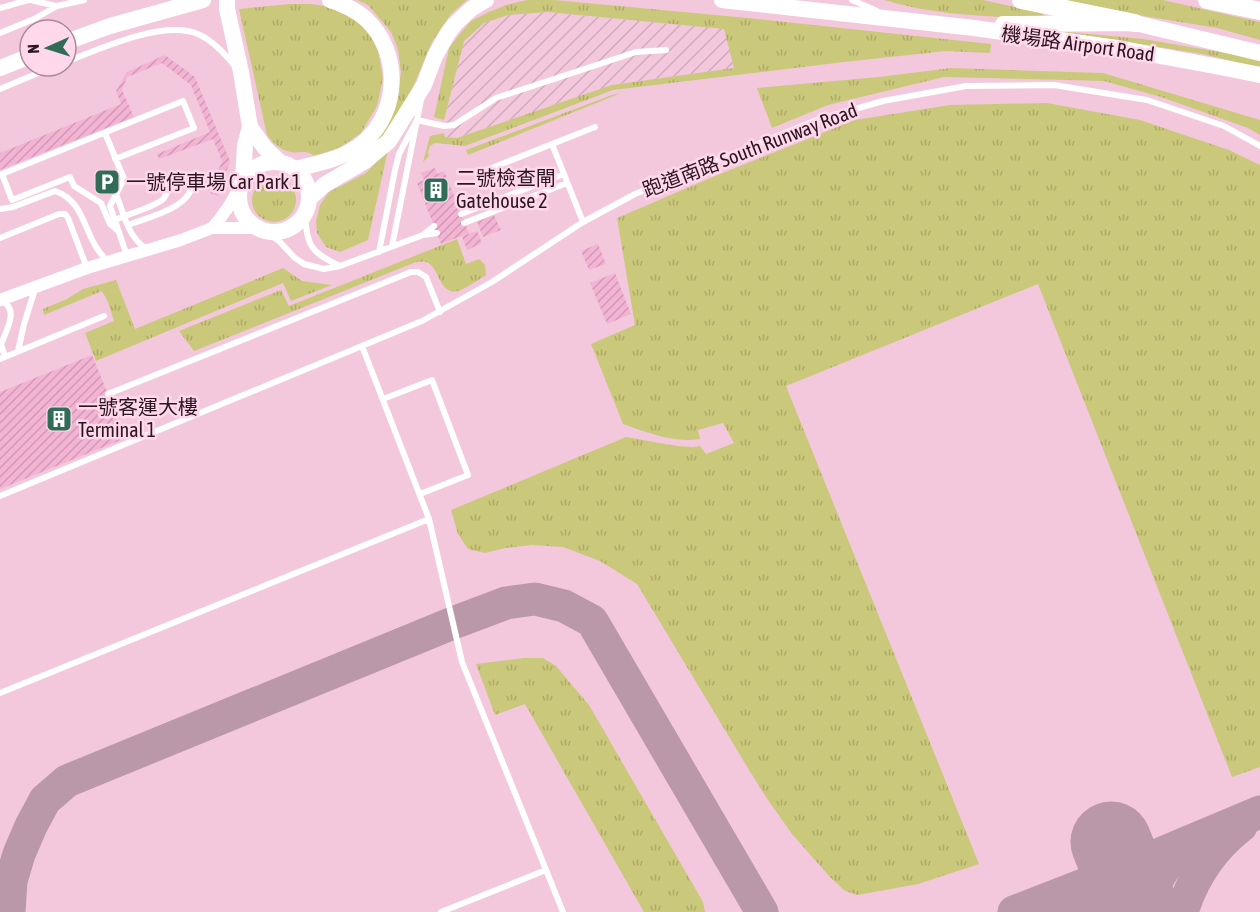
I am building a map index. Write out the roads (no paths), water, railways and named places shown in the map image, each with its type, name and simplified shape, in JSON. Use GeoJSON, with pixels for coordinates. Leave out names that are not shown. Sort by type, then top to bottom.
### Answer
{"type":"FeatureCollection","features":[{"type":"Feature","properties":{"kind":"main road"},"geometry":{"type":"LineString","coordinates":[[1021,0],[1135,24]]}},
{"type":"Feature","properties":{"kind":"main road"},"geometry":{"type":"LineString","coordinates":[[1207,0],[1260,11]]}},
{"type":"Feature","properties":{"kind":"street"},"geometry":{"type":"LineString","coordinates":[[78,38],[110,26],[203,0]]}},
{"type":"Feature","properties":{"kind":"street"},"geometry":{"type":"LineString","coordinates":[[212,228],[253,168],[273,161],[287,166],[338,158],[357,148],[378,127],[391,94],[393,75],[386,48],[366,19],[342,4],[330,0]]}},
{"type":"Feature","properties":{"kind":"street"},"geometry":{"type":"LineString","coordinates":[[0,300],[87,268],[181,240],[212,228],[260,229],[277,232],[289,229],[298,222],[307,206],[324,185],[365,161],[389,141],[424,85],[447,33],[467,12],[486,0]]}},
{"type":"Feature","properties":{"kind":"street","name":"機場路 Airport Road"},"geometry":{"type":"LineString","coordinates":[[722,0],[894,18],[1117,48],[1260,75]]}},
{"type":"Feature","properties":{"kind":"street"},"geometry":{"type":"LineString","coordinates":[[225,3],[241,72],[250,127],[245,145],[238,196],[246,219],[260,229]]}},
{"type":"Feature","properties":{"kind":"street"},"geometry":{"type":"LineString","coordinates":[[950,25],[1135,24],[1260,53]]}},
{"type":"Feature","properties":{"kind":"street"},"geometry":{"type":"LineString","coordinates":[[0,68],[18,61]]}},
{"type":"Feature","properties":{"kind":"street"},"geometry":{"type":"LineString","coordinates":[[250,127],[265,147],[304,179],[309,192],[307,206]]}},
{"type":"Feature","properties":{"kind":"lane"},"geometry":{"type":"LineString","coordinates":[[0,8],[30,0],[57,6]]}},
{"type":"Feature","properties":{"kind":"lane"},"geometry":{"type":"LineString","coordinates":[[0,33],[34,19],[57,6],[84,0]]}},
{"type":"Feature","properties":{"kind":"lane"},"geometry":{"type":"LineString","coordinates":[[852,0],[894,18]]}},
{"type":"Feature","properties":{"kind":"lane"},"geometry":{"type":"LineString","coordinates":[[78,58],[131,38],[178,30],[200,35],[241,72]]}},
{"type":"Feature","properties":{"kind":"lane"},"geometry":{"type":"LineString","coordinates":[[417,120],[444,126],[454,124],[496,98],[636,52],[666,50]]}},
{"type":"Feature","properties":{"kind":"lane"},"geometry":{"type":"LineString","coordinates":[[0,89],[27,78]]}},
{"type":"Feature","properties":{"kind":"lane"},"geometry":{"type":"LineString","coordinates":[[392,246],[424,85]]}},
{"type":"Feature","properties":{"kind":"lane","name":"跑道南路 South Runway Road"},"geometry":{"type":"LineString","coordinates":[[0,496],[422,321],[492,282],[583,222],[635,194],[817,120],[883,101],[966,86],[1054,85],[1147,100],[1224,126],[1260,146]]}},
{"type":"Feature","properties":{"kind":"lane"},"geometry":{"type":"LineString","coordinates":[[116,159],[194,128],[183,101],[2,174],[12,200],[70,177],[74,186],[101,203],[110,224],[117,230]]}},
{"type":"Feature","properties":{"kind":"lane"},"geometry":{"type":"LineString","coordinates":[[379,252],[399,154],[417,120]]}},
{"type":"Feature","properties":{"kind":"lane"},"geometry":{"type":"LineString","coordinates":[[484,171],[595,127]]}},
{"type":"Feature","properties":{"kind":"lane"},"geometry":{"type":"LineString","coordinates":[[105,133],[124,179],[110,206],[127,256]]}},
{"type":"Feature","properties":{"kind":"lane"},"geometry":{"type":"LineString","coordinates":[[552,144],[583,222]]}},
{"type":"Feature","properties":{"kind":"lane"},"geometry":{"type":"LineString","coordinates":[[115,220],[160,202],[165,198],[171,180],[178,174],[192,178],[193,184],[190,192],[182,203],[128,225]]}},
{"type":"Feature","properties":{"kind":"lane"},"geometry":{"type":"LineString","coordinates":[[461,214],[564,174]]}},
{"type":"Feature","properties":{"kind":"lane"},"geometry":{"type":"LineString","coordinates":[[464,222],[567,183]]}},
{"type":"Feature","properties":{"kind":"lane"},"geometry":{"type":"LineString","coordinates":[[0,209],[14,207],[55,191],[63,194],[75,205],[96,249],[109,262]]}},
{"type":"Feature","properties":{"kind":"lane"},"geometry":{"type":"LineString","coordinates":[[116,194],[137,242],[148,250]]}},
{"type":"Feature","properties":{"kind":"lane"},"geometry":{"type":"LineString","coordinates":[[307,206],[306,232],[312,247],[322,257],[340,266]]}},
{"type":"Feature","properties":{"kind":"lane"},"geometry":{"type":"LineString","coordinates":[[0,238],[59,214],[65,214],[87,268]]}},
{"type":"Feature","properties":{"kind":"lane"},"geometry":{"type":"LineString","coordinates":[[423,235],[434,226]]}},
{"type":"Feature","properties":{"kind":"lane"},"geometry":{"type":"LineString","coordinates":[[260,229],[279,241],[304,264],[324,269],[340,266],[423,235],[437,233]]}},
{"type":"Feature","properties":{"kind":"lane"},"geometry":{"type":"LineString","coordinates":[[108,394],[411,272],[418,272],[426,277],[440,312]]}},
{"type":"Feature","properties":{"kind":"lane"},"geometry":{"type":"LineString","coordinates":[[18,351],[36,286]]}},
{"type":"Feature","properties":{"kind":"lane"},"geometry":{"type":"LineString","coordinates":[[0,300],[8,304],[11,312],[11,319],[0,344],[3,358],[104,316]]}},
{"type":"Feature","properties":{"kind":"lane"},"geometry":{"type":"LineString","coordinates":[[362,346],[429,519],[462,662],[563,912]]}},
{"type":"Feature","properties":{"kind":"lane"},"geometry":{"type":"LineString","coordinates":[[383,399],[432,380],[468,475],[420,494]]}},
{"type":"Feature","properties":{"kind":"lane"},"geometry":{"type":"LineString","coordinates":[[0,693],[429,519]]}},
{"type":"Feature","properties":{"kind":"lane"},"geometry":{"type":"LineString","coordinates":[[441,912],[546,870]]}},
{"type":"Feature","properties":{"kind":"place","name":"一號停車場 Car Park 1"},"geometry":{"type":"Point","coordinates":[107,182]}},
{"type":"Feature","properties":{"kind":"place","name":"二號檢查閘 Gatehouse 2"},"geometry":{"type":"Point","coordinates":[436,190]}},
{"type":"Feature","properties":{"kind":"place","name":"一號客運大樓 Terminal 1"},"geometry":{"type":"Point","coordinates":[59,419]}}]}
